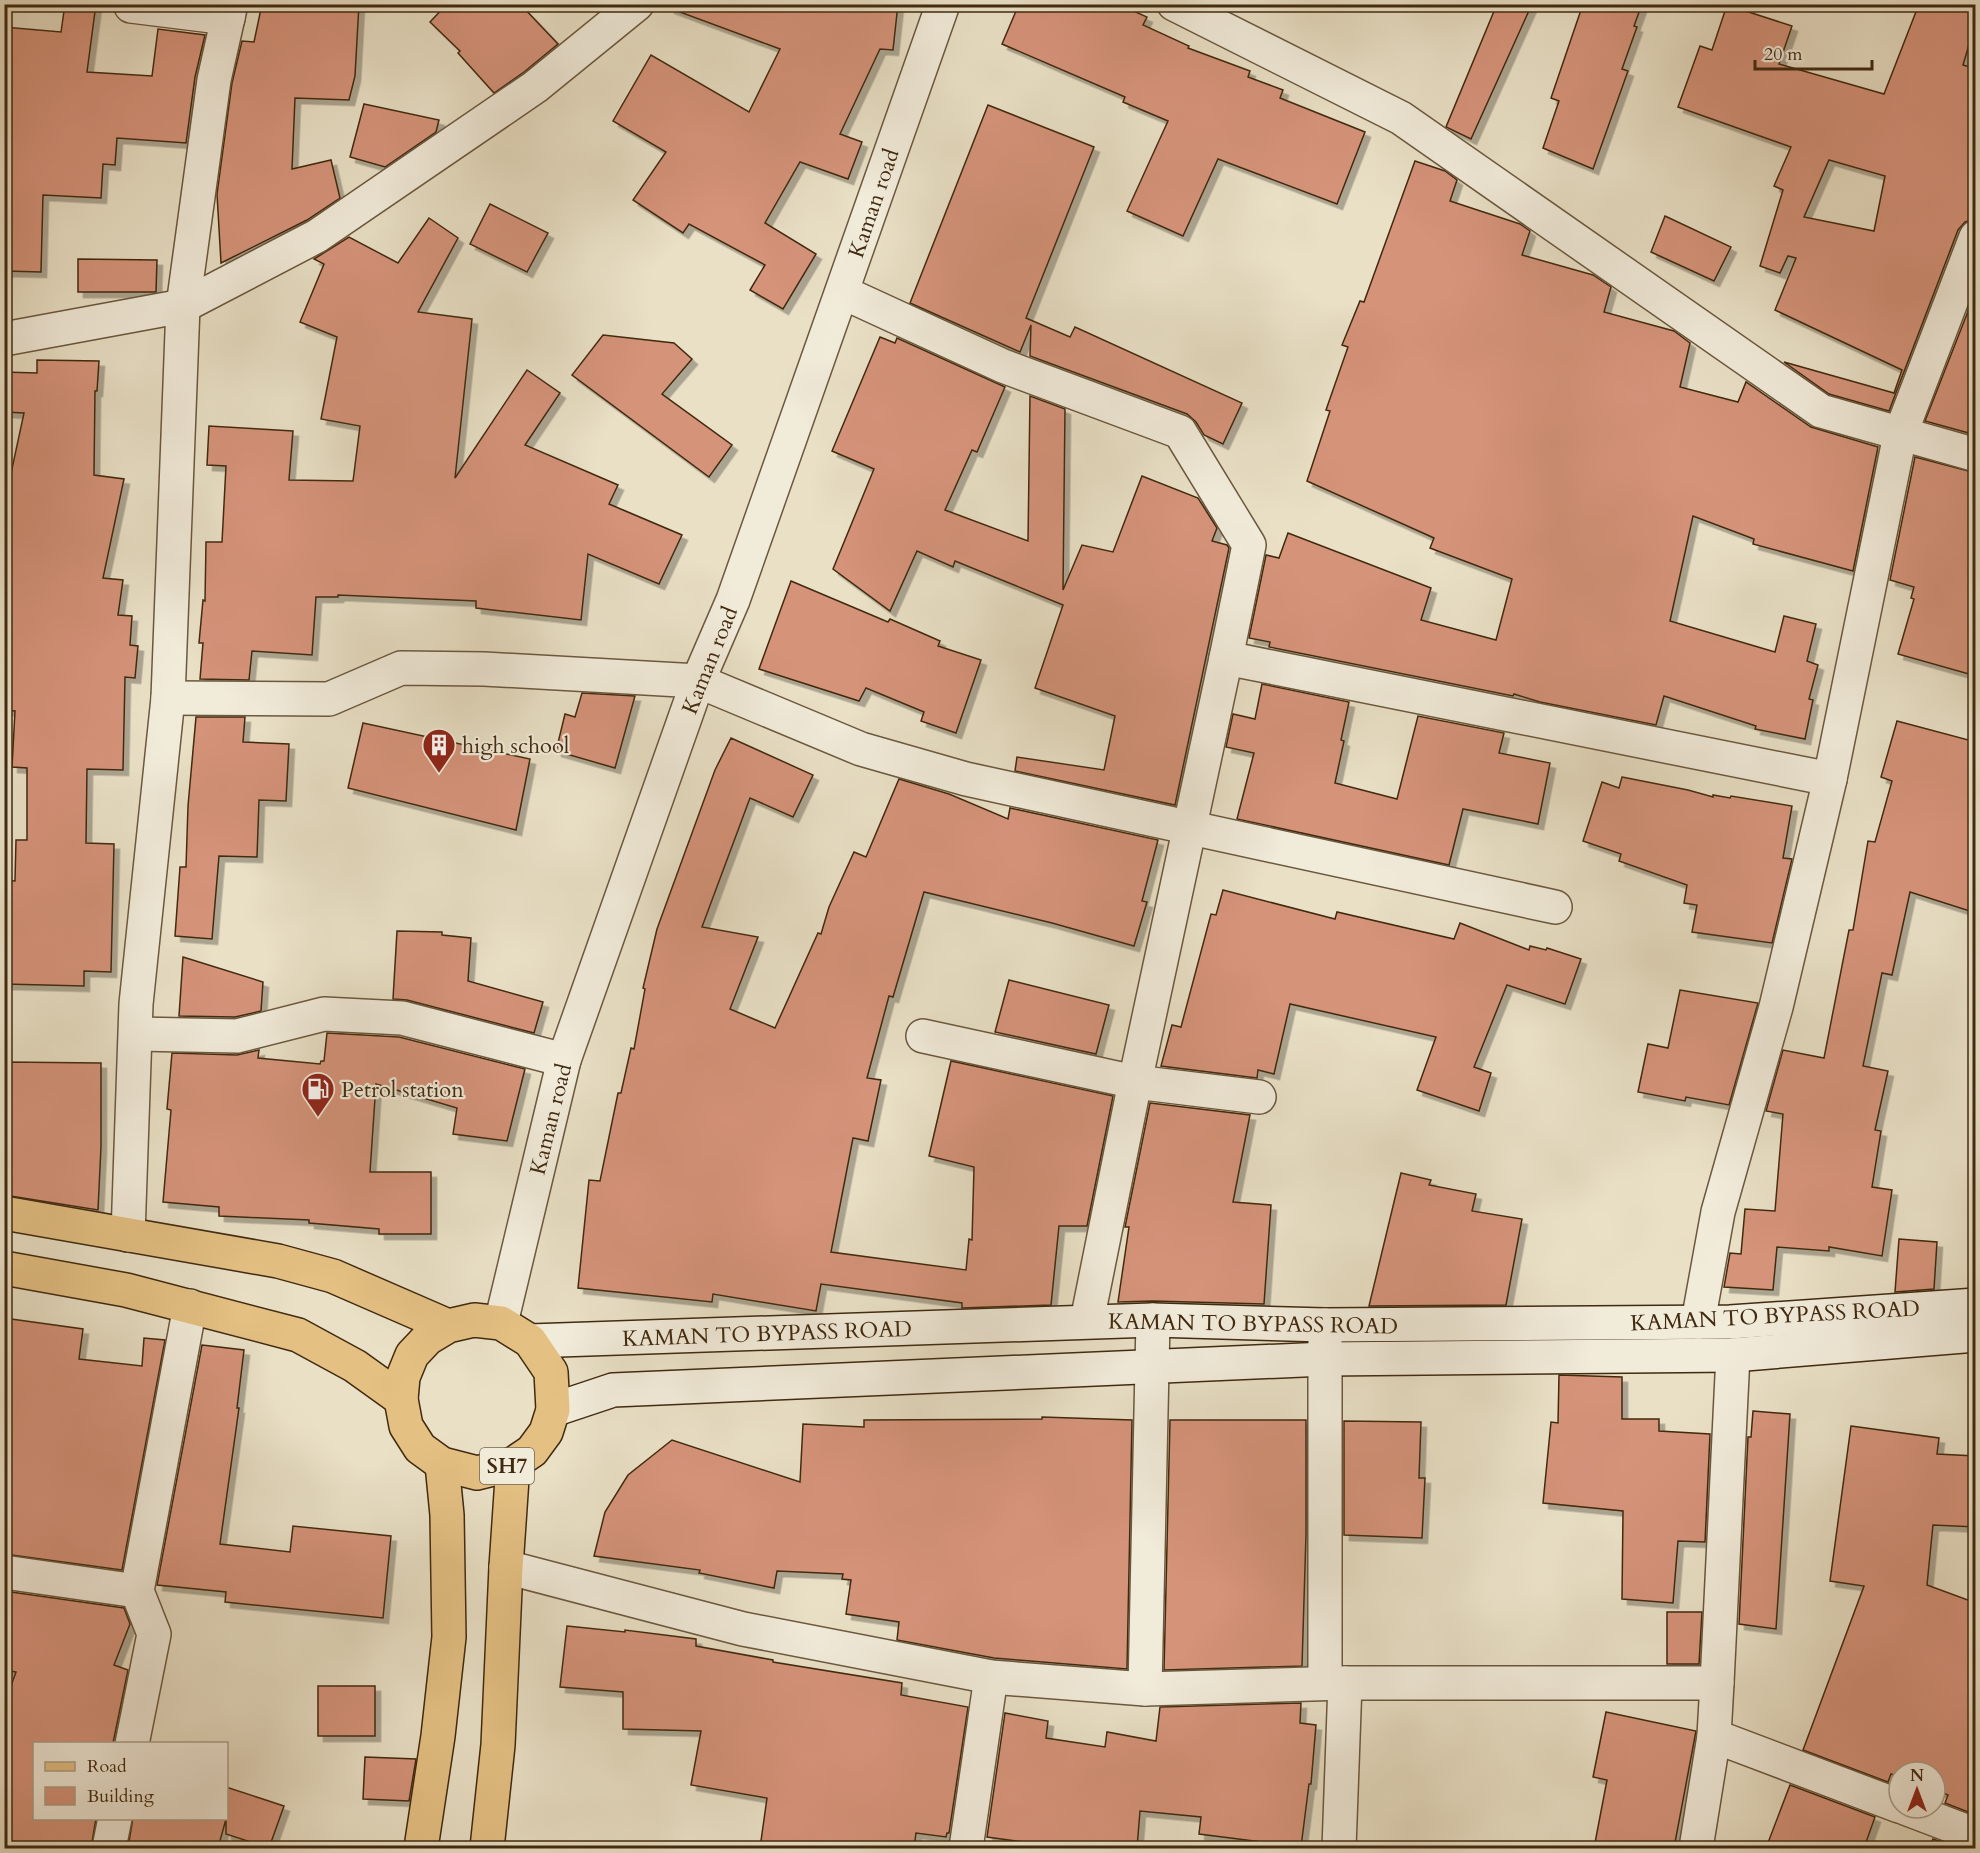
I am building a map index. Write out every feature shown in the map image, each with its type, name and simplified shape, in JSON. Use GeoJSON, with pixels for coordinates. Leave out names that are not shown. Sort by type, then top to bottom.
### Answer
{"type":"FeatureCollection","features":[{"type":"Feature","properties":{"kind":"main road"},"geometry":{"type":"LineString","coordinates":[[4,1213],[278,1261],[333,1276],[448,1326]]}},
{"type":"Feature","properties":{"kind":"main road"},"geometry":{"type":"LineString","coordinates":[[4,1268],[126,1290],[298,1335],[355,1366],[400,1399]]}},
{"type":"Feature","properties":{"kind":"main road","name":"SH7"},"geometry":{"type":"LineString","coordinates":[[474,1320],[501,1323],[530,1341],[551,1372],[553,1410],[546,1432],[532,1451],[513,1464],[477,1473],[442,1464],[420,1448],[406,1426],[400,1399],[403,1377],[412,1355],[428,1338],[448,1326],[474,1320]]}},
{"type":"Feature","properties":{"kind":"main road"},"geometry":{"type":"LineString","coordinates":[[421,1848],[438,1736],[449,1637],[447,1515],[442,1464]]}},
{"type":"Feature","properties":{"kind":"main road","name":"SH7"},"geometry":{"type":"LineString","coordinates":[[487,1848],[498,1745],[513,1464]]}},
{"type":"Feature","properties":{"kind":"street"},"geometry":{"type":"LineString","coordinates":[[4,339],[183,306],[317,236],[535,87],[637,4]]}},
{"type":"Feature","properties":{"kind":"street","name":"Kaman road"},"geometry":{"type":"LineString","coordinates":[[501,1323],[564,1060],[698,681],[733,600],[943,4]]}},
{"type":"Feature","properties":{"kind":"street"},"geometry":{"type":"LineString","coordinates":[[1174,4],[1401,118],[1821,411],[1976,455]]}},
{"type":"Feature","properties":{"kind":"street"},"geometry":{"type":"LineString","coordinates":[[128,1235],[136,1004],[168,698],[183,306],[214,80],[229,11],[131,6]]}},
{"type":"Feature","properties":{"kind":"street"},"geometry":{"type":"LineString","coordinates":[[1698,1322],[1718,1212],[1776,1007],[1830,779],[1900,435],[1976,237]]}},
{"type":"Feature","properties":{"kind":"street"},"geometry":{"type":"LineString","coordinates":[[842,292],[1003,366],[1180,432],[1249,545],[1088,1321]]}},
{"type":"Feature","properties":{"kind":"street"},"geometry":{"type":"LineString","coordinates":[[1226,658],[1830,779]]}},
{"type":"Feature","properties":{"kind":"street"},"geometry":{"type":"LineString","coordinates":[[168,698],[329,699],[401,668],[484,669],[698,681],[861,749],[966,779],[1556,907]]}},
{"type":"Feature","properties":{"kind":"street"},"geometry":{"type":"LineString","coordinates":[[136,1034],[237,1036],[324,1014],[402,1018],[564,1060]]}},
{"type":"Feature","properties":{"kind":"street"},"geometry":{"type":"LineString","coordinates":[[923,1036],[1136,1082],[1259,1097]]}},
{"type":"Feature","properties":{"kind":"street","name":"KAMAN TO BYPASS ROAD"},"geometry":{"type":"LineString","coordinates":[[530,1341],[1088,1321],[1153,1320],[1325,1324],[1730,1322],[1976,1305]]}},
{"type":"Feature","properties":{"kind":"street"},"geometry":{"type":"LineString","coordinates":[[132,1742],[154,1634],[137,1591],[190,1306]]}},
{"type":"Feature","properties":{"kind":"street"},"geometry":{"type":"LineString","coordinates":[[1145,1689],[1153,1320]]}},
{"type":"Feature","properties":{"kind":"street"},"geometry":{"type":"LineString","coordinates":[[1325,1324],[1339,1848]]}},
{"type":"Feature","properties":{"kind":"street","name":"KAMAN TO BYPASS ROAD"},"geometry":{"type":"LineString","coordinates":[[553,1410],[613,1390],[1325,1359],[1733,1355],[1976,1335]]}},
{"type":"Feature","properties":{"kind":"street"},"geometry":{"type":"LineString","coordinates":[[1696,1848],[1713,1736],[1717,1683],[1733,1355]]}},
{"type":"Feature","properties":{"kind":"street"},"geometry":{"type":"LineString","coordinates":[[506,1567],[743,1629],[991,1677],[1145,1689],[1335,1683],[1717,1683]]}},
{"type":"Feature","properties":{"kind":"street"},"geometry":{"type":"LineString","coordinates":[[4,1572],[137,1591]]}},
{"type":"Feature","properties":{"kind":"street"},"geometry":{"type":"LineString","coordinates":[[966,1848],[991,1677]]}},
{"type":"Feature","properties":{"kind":"street"},"geometry":{"type":"LineString","coordinates":[[1713,1736],[1887,1801]]}},
{"type":"Feature","properties":{"kind":"street"},"geometry":{"type":"LineString","coordinates":[[109,1848],[115,1820]]}},
{"type":"Feature","properties":{"kind":"street"},"geometry":{"type":"LineString","coordinates":[[1937,1820],[1976,1835]]}},
{"type":"Feature","properties":{"kind":"building"},"geometry":{"type":"Polygon","coordinates":[[[65,4],[96,4],[87,72],[152,76],[158,29],[205,35],[195,77],[186,143],[117,138],[115,165],[103,164],[101,198],[43,195],[41,272],[4,271],[4,27],[61,32],[65,4]]]}},
{"type":"Feature","properties":{"kind":"building"},"geometry":{"type":"Polygon","coordinates":[[[262,4],[359,4],[355,76],[349,100],[295,98],[292,169],[331,160],[340,198],[307,220],[221,263],[217,194],[232,83],[242,41],[254,42],[262,4]]]}},
{"type":"Feature","properties":{"kind":"building"},"geometry":{"type":"Polygon","coordinates":[[[447,4],[520,4],[558,44],[494,93],[458,53],[460,51],[430,22],[447,4]]]}},
{"type":"Feature","properties":{"kind":"building"},"geometry":{"type":"Polygon","coordinates":[[[669,4],[898,4],[893,50],[880,49],[840,134],[862,142],[848,179],[800,162],[765,223],[816,254],[783,309],[750,290],[765,265],[689,224],[683,233],[633,200],[666,152],[613,121],[651,55],[749,112],[780,49],[669,8],[669,4]]]}},
{"type":"Feature","properties":{"kind":"building"},"geometry":{"type":"Polygon","coordinates":[[[1019,4],[1118,4],[1147,17],[1143,25],[1189,46],[1188,48],[1250,71],[1248,77],[1283,90],[1280,98],[1365,132],[1337,204],[1218,159],[1183,236],[1127,211],[1168,121],[1123,102],[1125,97],[1002,44],[1019,4]]]}},
{"type":"Feature","properties":{"kind":"building"},"geometry":{"type":"Polygon","coordinates":[[[1497,4],[1532,4],[1471,139],[1446,127],[1497,4]]]}},
{"type":"Feature","properties":{"kind":"building"},"geometry":{"type":"Polygon","coordinates":[[[1583,4],[1642,4],[1634,26],[1637,27],[1622,69],[1628,71],[1593,169],[1543,148],[1559,101],[1551,98],[1583,4]]]}},
{"type":"Feature","properties":{"kind":"building"},"geometry":{"type":"Polygon","coordinates":[[[1919,4],[1976,4],[1976,21],[1963,65],[1976,69],[1976,219],[1965,222],[1958,230],[1889,411],[1829,394],[1784,362],[1894,393],[1902,370],[1775,310],[1796,258],[1788,256],[1780,273],[1760,266],[1783,190],[1774,186],[1791,147],[1678,107],[1700,46],[1712,50],[1727,5],[1792,26],[1779,64],[1884,94],[1919,4]],[[1829,160],[1804,217],[1874,231],[1885,176],[1829,160]]]}},
{"type":"Feature","properties":{"kind":"building"},"geometry":{"type":"Polygon","coordinates":[[[364,104],[439,120],[436,132],[385,167],[350,157],[364,104]]]}},
{"type":"Feature","properties":{"kind":"building"},"geometry":{"type":"Polygon","coordinates":[[[988,105],[1094,147],[1026,318],[1070,337],[1075,327],[1242,403],[1223,444],[1204,435],[1196,422],[1187,414],[1030,356],[1031,325],[1020,352],[910,303],[988,105]]]}},
{"type":"Feature","properties":{"kind":"building"},"geometry":{"type":"Polygon","coordinates":[[[1415,161],[1445,171],[1457,180],[1450,201],[1520,224],[1530,231],[1522,255],[1593,275],[1611,287],[1604,312],[1674,331],[1690,343],[1680,387],[1738,402],[1746,382],[1811,427],[1878,447],[1853,571],[1753,544],[1754,539],[1693,516],[1670,621],[1775,652],[1784,616],[1816,624],[1807,661],[1818,665],[1809,699],[1813,700],[1805,739],[1755,729],[1756,726],[1664,696],[1656,725],[1540,702],[1514,694],[1513,696],[1269,647],[1270,642],[1249,638],[1266,555],[1279,558],[1288,533],[1431,588],[1421,620],[1496,640],[1512,579],[1430,548],[1434,538],[1307,481],[1330,411],[1326,410],[1348,347],[1342,345],[1360,301],[1364,302],[1415,161]]]}},
{"type":"Feature","properties":{"kind":"building"},"geometry":{"type":"Polygon","coordinates":[[[490,204],[548,233],[527,272],[470,244],[490,204]]]}},
{"type":"Feature","properties":{"kind":"building"},"geometry":{"type":"Polygon","coordinates":[[[1665,216],[1731,247],[1714,281],[1651,252],[1665,216]]]}},
{"type":"Feature","properties":{"kind":"building"},"geometry":{"type":"Polygon","coordinates":[[[429,218],[458,238],[418,312],[472,319],[455,478],[527,370],[560,393],[525,445],[618,485],[609,504],[682,535],[659,584],[588,554],[581,620],[476,608],[476,601],[338,595],[338,597],[316,597],[312,655],[252,651],[249,680],[200,679],[203,643],[199,643],[203,600],[205,601],[206,542],[222,542],[226,466],[207,465],[209,426],[293,431],[289,480],[353,481],[360,426],[321,419],[337,337],[300,322],[324,264],[314,259],[349,237],[398,263],[429,218]]]}},
{"type":"Feature","properties":{"kind":"building"},"geometry":{"type":"Polygon","coordinates":[[[78,259],[157,260],[156,292],[78,292],[78,259]]]}},
{"type":"Feature","properties":{"kind":"building"},"geometry":{"type":"Polygon","coordinates":[[[1976,291],[1976,435],[1925,421],[1976,291]]]}},
{"type":"Feature","properties":{"kind":"building"},"geometry":{"type":"Polygon","coordinates":[[[603,335],[674,343],[692,359],[662,394],[732,445],[709,477],[572,375],[603,335]]]}},
{"type":"Feature","properties":{"kind":"building"},"geometry":{"type":"Polygon","coordinates":[[[880,337],[895,343],[897,338],[1005,387],[977,452],[972,450],[945,510],[1028,541],[1030,396],[1065,409],[1063,590],[1082,545],[1113,552],[1142,476],[1198,498],[1217,528],[1212,541],[1227,545],[1229,548],[1175,805],[1015,771],[1017,757],[1104,770],[1115,716],[1035,688],[1063,605],[955,561],[953,567],[917,551],[890,611],[833,569],[874,469],[832,451],[880,337]]]}},
{"type":"Feature","properties":{"kind":"building"},"geometry":{"type":"Polygon","coordinates":[[[37,360],[99,361],[97,391],[95,391],[94,475],[124,479],[103,578],[123,580],[118,615],[132,616],[130,645],[138,646],[135,678],[125,677],[123,770],[87,769],[86,843],[114,844],[111,972],[84,971],[84,986],[4,984],[4,880],[15,881],[16,840],[27,840],[27,768],[12,767],[15,711],[4,710],[4,506],[24,413],[4,412],[4,372],[37,373],[37,360]]]}},
{"type":"Feature","properties":{"kind":"building"},"geometry":{"type":"Polygon","coordinates":[[[1915,457],[1976,473],[1976,676],[1898,654],[1914,599],[1911,598],[1914,587],[1890,580],[1915,457]]]}},
{"type":"Feature","properties":{"kind":"building"},"geometry":{"type":"Polygon","coordinates":[[[791,581],[940,641],[938,646],[981,660],[956,733],[921,721],[924,712],[866,688],[859,701],[759,669],[791,581]]]}},
{"type":"Feature","properties":{"kind":"building"},"geometry":{"type":"Polygon","coordinates":[[[1262,684],[1349,702],[1335,783],[1397,799],[1418,716],[1504,733],[1499,753],[1550,763],[1538,824],[1463,809],[1449,865],[1237,819],[1254,753],[1226,747],[1233,714],[1255,719],[1262,684]]]}},
{"type":"Feature","properties":{"kind":"building"},"geometry":{"type":"Polygon","coordinates":[[[582,693],[635,696],[615,768],[556,751],[565,714],[575,717],[582,693]]]}},
{"type":"Feature","properties":{"kind":"building"},"geometry":{"type":"Polygon","coordinates":[[[196,717],[245,717],[243,742],[289,744],[286,801],[259,800],[257,857],[219,856],[212,939],[175,936],[180,867],[186,867],[188,806],[196,717]]]}},
{"type":"Feature","properties":{"kind":"building"},"geometry":{"type":"Polygon","coordinates":[[[1897,721],[1976,742],[1976,913],[1910,892],[1892,975],[1882,973],[1863,1066],[1888,1071],[1875,1130],[1881,1131],[1872,1187],[1892,1190],[1882,1256],[1829,1247],[1829,1251],[1777,1247],[1773,1290],[1724,1287],[1730,1253],[1741,1254],[1745,1209],[1775,1211],[1783,1114],[1766,1111],[1783,1050],[1824,1058],[1849,930],[1853,930],[1868,841],[1875,842],[1892,781],[1881,777],[1897,721]]]}},
{"type":"Feature","properties":{"kind":"building","name":"high school"},"geometry":{"type":"Polygon","coordinates":[[[363,723],[530,759],[516,830],[348,788],[363,723]]]}},
{"type":"Feature","properties":{"kind":"building"},"geometry":{"type":"Polygon","coordinates":[[[731,738],[813,775],[793,817],[750,798],[702,927],[758,937],[730,1009],[775,1028],[818,933],[821,934],[829,907],[854,852],[866,857],[899,779],[949,794],[1008,819],[1010,808],[1158,840],[1142,901],[1147,902],[1134,946],[1052,923],[924,892],[893,997],[889,996],[867,1078],[881,1080],[868,1141],[853,1138],[831,1252],[966,1270],[969,1239],[972,1240],[974,1167],[929,1156],[951,1061],[1113,1096],[1087,1226],[1059,1226],[1051,1305],[962,1308],[962,1303],[821,1284],[816,1311],[713,1294],[712,1302],[578,1288],[589,1180],[600,1181],[618,1093],[621,1093],[631,1048],[634,1049],[645,989],[643,988],[657,929],[715,770],[731,738]]]}},
{"type":"Feature","properties":{"kind":"building"},"geometry":{"type":"Polygon","coordinates":[[[1622,777],[1713,797],[1713,795],[1730,798],[1731,796],[1792,806],[1783,858],[1792,859],[1772,943],[1692,932],[1697,905],[1684,903],[1687,885],[1619,861],[1621,854],[1583,841],[1602,782],[1619,788],[1622,777]]]}},
{"type":"Feature","properties":{"kind":"building"},"geometry":{"type":"Polygon","coordinates":[[[1223,890],[1335,919],[1337,912],[1454,939],[1460,923],[1529,950],[1530,946],[1546,950],[1547,948],[1581,959],[1565,1004],[1507,985],[1474,1067],[1491,1073],[1479,1111],[1417,1090],[1436,1037],[1290,1004],[1274,1074],[1258,1070],[1257,1078],[1161,1066],[1172,1025],[1181,1027],[1211,914],[1216,915],[1223,890]]]}},
{"type":"Feature","properties":{"kind":"building"},"geometry":{"type":"Polygon","coordinates":[[[397,931],[442,932],[442,935],[471,938],[468,981],[543,1002],[534,1033],[407,1000],[393,999],[397,931]]]}},
{"type":"Feature","properties":{"kind":"building"},"geometry":{"type":"Polygon","coordinates":[[[183,957],[263,982],[261,1011],[235,1017],[179,1016],[183,957]]]}},
{"type":"Feature","properties":{"kind":"building"},"geometry":{"type":"Polygon","coordinates":[[[1009,980],[1109,1005],[1096,1054],[995,1032],[1009,980]]]}},
{"type":"Feature","properties":{"kind":"building"},"geometry":{"type":"Polygon","coordinates":[[[1680,990],[1758,1003],[1729,1105],[1686,1097],[1685,1101],[1638,1092],[1648,1044],[1668,1048],[1680,990]]]}},
{"type":"Feature","properties":{"kind":"building"},"geometry":{"type":"Polygon","coordinates":[[[327,1033],[399,1037],[525,1069],[507,1141],[453,1134],[457,1108],[376,1084],[370,1172],[431,1172],[431,1234],[379,1234],[379,1229],[309,1223],[309,1220],[219,1216],[219,1207],[163,1202],[171,1110],[167,1109],[172,1053],[237,1055],[259,1050],[258,1058],[320,1064],[324,1061],[327,1033]]]}},
{"type":"Feature","properties":{"kind":"building"},"geometry":{"type":"Polygon","coordinates":[[[4,1062],[101,1063],[98,1210],[4,1195],[4,1062]]]}},
{"type":"Feature","properties":{"kind":"building"},"geometry":{"type":"Polygon","coordinates":[[[1150,1103],[1250,1115],[1233,1202],[1271,1205],[1264,1304],[1118,1302],[1129,1227],[1125,1227],[1150,1103]]]}},
{"type":"Feature","properties":{"kind":"building"},"geometry":{"type":"Polygon","coordinates":[[[1401,1173],[1431,1180],[1429,1185],[1476,1194],[1472,1211],[1522,1219],[1506,1305],[1369,1306],[1401,1173]]]}},
{"type":"Feature","properties":{"kind":"building"},"geometry":{"type":"Polygon","coordinates":[[[1899,1239],[1937,1242],[1934,1289],[1895,1292],[1899,1239]]]}},
{"type":"Feature","properties":{"kind":"building"},"geometry":{"type":"Polygon","coordinates":[[[4,1318],[83,1329],[79,1359],[142,1366],[144,1338],[165,1340],[122,1570],[4,1554],[4,1318]]]}},
{"type":"Feature","properties":{"kind":"building"},"geometry":{"type":"Polygon","coordinates":[[[202,1345],[244,1350],[237,1408],[239,1408],[220,1544],[290,1552],[293,1526],[391,1536],[383,1618],[225,1602],[226,1592],[157,1585],[202,1345]]]}},
{"type":"Feature","properties":{"kind":"building"},"geometry":{"type":"Polygon","coordinates":[[[1559,1375],[1622,1377],[1622,1419],[1659,1419],[1659,1431],[1710,1434],[1705,1542],[1678,1541],[1673,1603],[1622,1599],[1623,1511],[1543,1503],[1551,1422],[1558,1423],[1559,1375]]]}},
{"type":"Feature","properties":{"kind":"building"},"geometry":{"type":"Polygon","coordinates":[[[1753,1411],[1790,1414],[1776,1629],[1739,1624],[1748,1437],[1751,1437],[1753,1411]]]}},
{"type":"Feature","properties":{"kind":"building"},"geometry":{"type":"Polygon","coordinates":[[[1042,1417],[1132,1420],[1127,1669],[994,1658],[897,1640],[899,1622],[846,1614],[851,1580],[842,1579],[843,1574],[777,1571],[774,1588],[699,1573],[700,1570],[594,1556],[605,1512],[628,1475],[672,1440],[800,1482],[803,1424],[864,1427],[864,1420],[1042,1419],[1042,1417]]]}},
{"type":"Feature","properties":{"kind":"building"},"geometry":{"type":"Polygon","coordinates":[[[1170,1420],[1306,1420],[1306,1534],[1302,1666],[1164,1670],[1170,1420]]]}},
{"type":"Feature","properties":{"kind":"building"},"geometry":{"type":"Polygon","coordinates":[[[1344,1421],[1421,1422],[1419,1478],[1425,1478],[1422,1538],[1344,1535],[1344,1421]]]}},
{"type":"Feature","properties":{"kind":"building"},"geometry":{"type":"Polygon","coordinates":[[[1851,1426],[1939,1438],[1937,1454],[1976,1456],[1976,1527],[1933,1525],[1927,1585],[1976,1603],[1976,1815],[1947,1804],[1947,1760],[1887,1760],[1887,1782],[1803,1750],[1864,1586],[1830,1581],[1851,1426]]]}},
{"type":"Feature","properties":{"kind":"building"},"geometry":{"type":"Polygon","coordinates":[[[4,1591],[124,1608],[130,1624],[114,1665],[128,1670],[113,1742],[33,1742],[33,1820],[96,1820],[91,1848],[4,1848],[4,1704],[16,1672],[4,1670],[4,1591]]]}},
{"type":"Feature","properties":{"kind":"building"},"geometry":{"type":"Polygon","coordinates":[[[1667,1612],[1702,1612],[1699,1664],[1667,1664],[1667,1612]]]}},
{"type":"Feature","properties":{"kind":"building"},"geometry":{"type":"Polygon","coordinates":[[[567,1626],[625,1632],[625,1630],[696,1639],[696,1646],[773,1660],[773,1662],[902,1683],[901,1695],[968,1707],[949,1833],[946,1837],[916,1833],[914,1848],[760,1848],[767,1798],[691,1785],[701,1731],[623,1729],[623,1692],[560,1687],[567,1626]]]}},
{"type":"Feature","properties":{"kind":"building"},"geometry":{"type":"Polygon","coordinates":[[[318,1686],[375,1686],[375,1736],[318,1736],[318,1686]]]}},
{"type":"Feature","properties":{"kind":"building"},"geometry":{"type":"Polygon","coordinates":[[[1301,1703],[1300,1723],[1316,1725],[1311,1784],[1309,1784],[1301,1847],[1199,1834],[1201,1817],[1140,1811],[1137,1848],[1068,1848],[987,1837],[1005,1713],[1048,1721],[1046,1738],[1105,1747],[1107,1732],[1156,1741],[1160,1707],[1301,1703]]]}},
{"type":"Feature","properties":{"kind":"building"},"geometry":{"type":"Polygon","coordinates":[[[1606,1712],[1696,1731],[1674,1848],[1594,1848],[1607,1780],[1593,1777],[1606,1712]]]}},
{"type":"Feature","properties":{"kind":"building"},"geometry":{"type":"Polygon","coordinates":[[[365,1757],[416,1759],[409,1801],[363,1799],[365,1757]]]}},
{"type":"Feature","properties":{"kind":"building"},"geometry":{"type":"Polygon","coordinates":[[[1790,1785],[1875,1817],[1864,1848],[1766,1848],[1790,1785]]]}},
{"type":"Feature","properties":{"kind":"building"},"geometry":{"type":"Polygon","coordinates":[[[228,1788],[284,1806],[269,1848],[226,1834],[228,1788]]]}},
{"type":"Feature","properties":{"kind":"building"},"geometry":{"type":"Polygon","coordinates":[[[133,1820],[226,1820],[218,1848],[128,1848],[133,1820]]]}},
{"type":"Feature","properties":{"kind":"building"},"geometry":{"type":"Polygon","coordinates":[[[1933,1839],[1959,1848],[1929,1848],[1933,1839]]]}},
{"type":"Feature","properties":{"kind":"place","name":"high school"},"geometry":{"type":"Point","coordinates":[439,774]}},
{"type":"Feature","properties":{"kind":"place","name":"Petrol station"},"geometry":{"type":"Point","coordinates":[318,1118]}}]}
